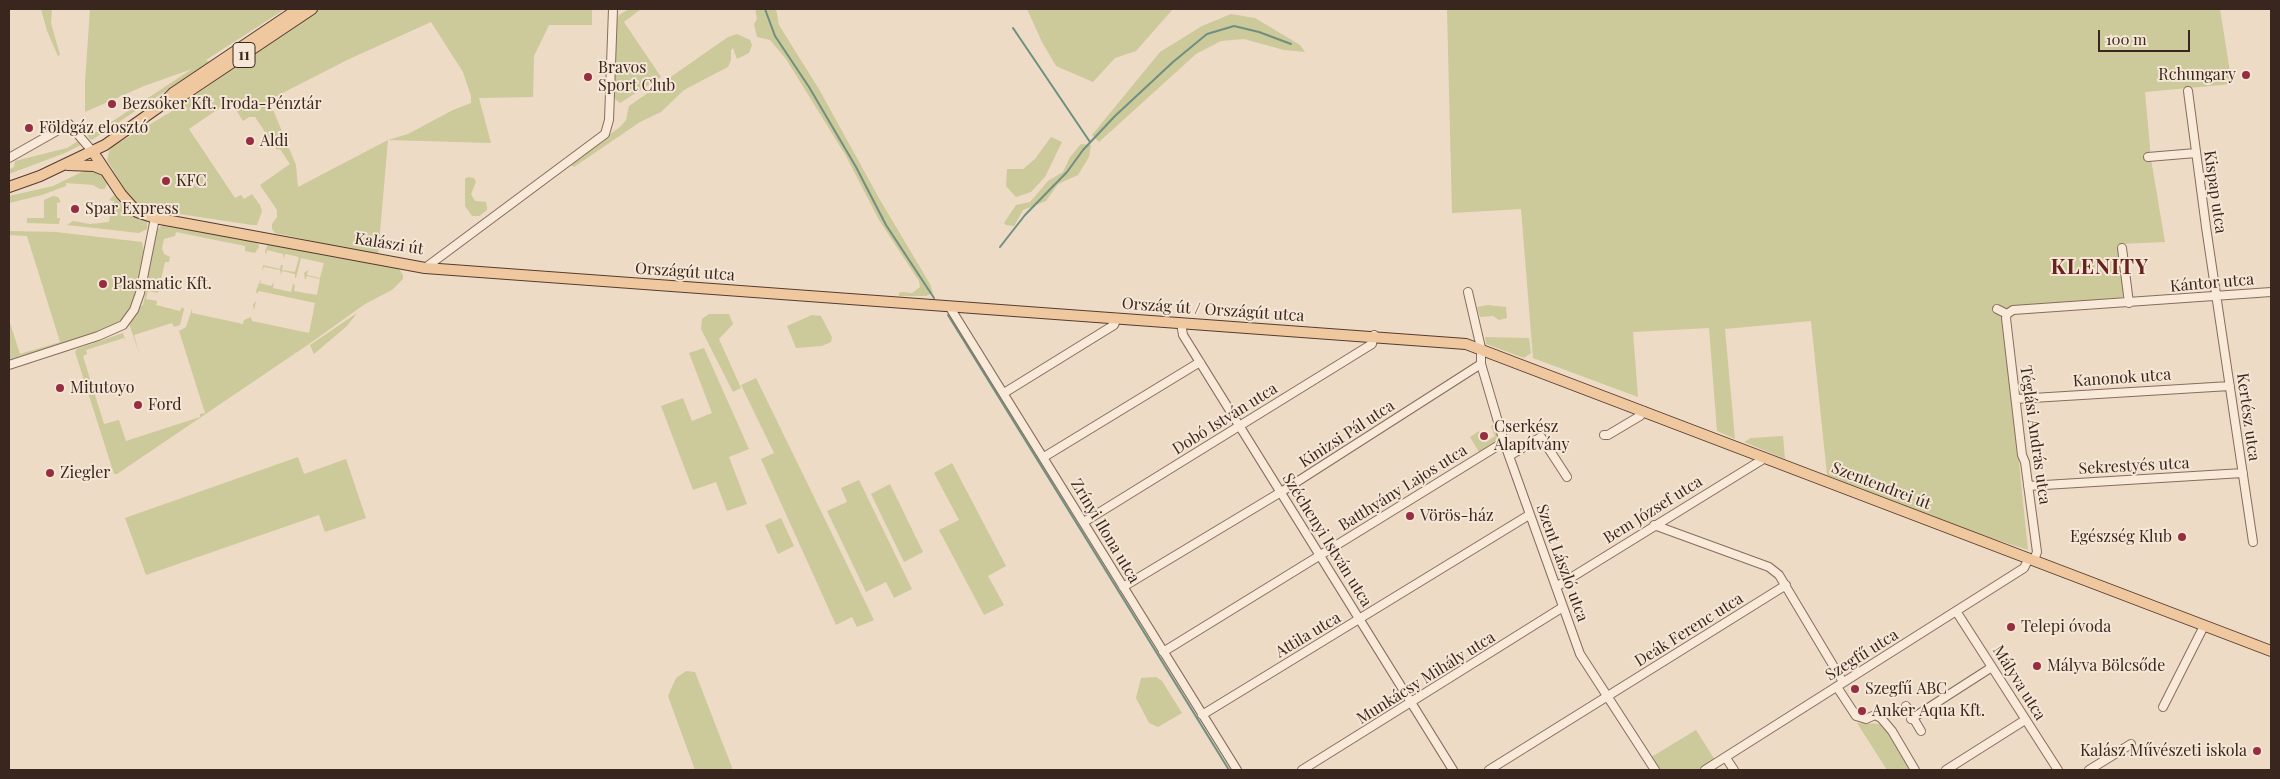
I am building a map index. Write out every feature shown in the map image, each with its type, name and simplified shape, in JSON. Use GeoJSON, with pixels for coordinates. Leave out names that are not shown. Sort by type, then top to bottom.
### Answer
{"type":"FeatureCollection","features":[{"type":"Feature","properties":{"kind":"main road","name":"11"},"geometry":{"type":"LineString","coordinates":[[9,187],[93,152],[159,107],[173,93],[298,9]]}},
{"type":"Feature","properties":{"kind":"main road","name":"11"},"geometry":{"type":"LineString","coordinates":[[159,107],[176,100],[312,9]]}},
{"type":"Feature","properties":{"kind":"main road","name":"Kalászi út"},"geometry":{"type":"LineString","coordinates":[[93,152],[130,205],[138,212],[155,218],[425,268]]}},
{"type":"Feature","properties":{"kind":"main road"},"geometry":{"type":"LineString","coordinates":[[65,165],[94,166],[104,170]]}},
{"type":"Feature","properties":{"kind":"main road","name":"Országút utca"},"geometry":{"type":"LineString","coordinates":[[425,268],[946,306]]}},
{"type":"Feature","properties":{"kind":"main road","name":"Ország út / Országút utca"},"geometry":{"type":"LineString","coordinates":[[946,306],[1374,336],[1466,344],[1481,348]]}},
{"type":"Feature","properties":{"kind":"main road","name":"Szentendrei út"},"geometry":{"type":"LineString","coordinates":[[1481,348],[2271,651]]}},
{"type":"Feature","properties":{"kind":"street","name":"Kalászi út"},"geometry":{"type":"LineString","coordinates":[[425,268],[606,134],[609,120],[613,9]]}},
{"type":"Feature","properties":{"kind":"street","name":"Kispap utca"},"geometry":{"type":"LineString","coordinates":[[2188,91],[2216,296]]}},
{"type":"Feature","properties":{"kind":"street"},"geometry":{"type":"LineString","coordinates":[[9,158],[69,124],[93,152]]}},
{"type":"Feature","properties":{"kind":"street"},"geometry":{"type":"LineString","coordinates":[[2148,157],[2196,153]]}},
{"type":"Feature","properties":{"kind":"street"},"geometry":{"type":"LineString","coordinates":[[9,364],[98,336],[123,326],[134,310],[140,293],[155,218]]}},
{"type":"Feature","properties":{"kind":"street"},"geometry":{"type":"LineString","coordinates":[[2122,248],[2130,303]]}},
{"type":"Feature","properties":{"kind":"street","name":"Szent László utca"},"geometry":{"type":"LineString","coordinates":[[1468,292],[1481,348],[1481,364],[1508,456],[1580,654],[1606,697],[1656,770]]}},
{"type":"Feature","properties":{"kind":"street","name":"Kántor utca"},"geometry":{"type":"LineString","coordinates":[[2007,314],[2013,310],[2271,293]]}},
{"type":"Feature","properties":{"kind":"street","name":"Kertész utca"},"geometry":{"type":"LineString","coordinates":[[2216,296],[2253,542]]}},
{"type":"Feature","properties":{"kind":"street","name":"Zrínyi Ilona utca"},"geometry":{"type":"LineString","coordinates":[[946,306],[1004,393],[1237,770]]}},
{"type":"Feature","properties":{"kind":"street"},"geometry":{"type":"LineString","coordinates":[[1998,309],[2007,314]]}},
{"type":"Feature","properties":{"kind":"street","name":"Téglási András utca"},"geometry":{"type":"LineString","coordinates":[[2007,314],[2016,399],[2037,552],[2032,559]]}},
{"type":"Feature","properties":{"kind":"street"},"geometry":{"type":"LineString","coordinates":[[1004,393],[1114,326],[1117,318]]}},
{"type":"Feature","properties":{"kind":"street","name":"Széchenyi István utca"},"geometry":{"type":"LineString","coordinates":[[1181,323],[1183,335],[1453,770]]}},
{"type":"Feature","properties":{"kind":"street","name":"Dobó István utca"},"geometry":{"type":"LineString","coordinates":[[1084,522],[1372,344],[1374,336]]}},
{"type":"Feature","properties":{"kind":"street"},"geometry":{"type":"LineString","coordinates":[[1044,457],[1200,362]]}},
{"type":"Feature","properties":{"kind":"street","name":"Kinizsi Pál utca"},"geometry":{"type":"LineString","coordinates":[[1123,587],[1281,492],[1481,364]]}},
{"type":"Feature","properties":{"kind":"street","name":"Kanonok utca"},"geometry":{"type":"LineString","coordinates":[[2016,399],[2230,386]]}},
{"type":"Feature","properties":{"kind":"street"},"geometry":{"type":"LineString","coordinates":[[1604,435],[1608,435],[1644,411]]}},
{"type":"Feature","properties":{"kind":"street"},"geometry":{"type":"LineString","coordinates":[[1508,456],[1541,437],[1567,477]]}},
{"type":"Feature","properties":{"kind":"street","name":"Batthyány Lajos utca"},"geometry":{"type":"LineString","coordinates":[[1163,652],[1504,442]]}},
{"type":"Feature","properties":{"kind":"street","name":"Bem József utca"},"geometry":{"type":"LineString","coordinates":[[1556,587],[1765,458]]}},
{"type":"Feature","properties":{"kind":"street","name":"Sekrestyés utca"},"geometry":{"type":"LineString","coordinates":[[2028,486],[2243,473]]}},
{"type":"Feature","properties":{"kind":"street","name":"Attila utca"},"geometry":{"type":"LineString","coordinates":[[1202,716],[1529,515]]}},
{"type":"Feature","properties":{"kind":"street"},"geometry":{"type":"LineString","coordinates":[[1654,525],[1769,567],[1779,575],[1856,716],[1866,719],[1875,714],[1881,718],[1892,731],[1915,770]]}},
{"type":"Feature","properties":{"kind":"street","name":"Szegfű utca"},"geometry":{"type":"LineString","coordinates":[[1706,770],[2024,568],[2032,559]]}},
{"type":"Feature","properties":{"kind":"street","name":"Deák Ferenc utca"},"geometry":{"type":"LineString","coordinates":[[1489,770],[1786,585]]}},
{"type":"Feature","properties":{"kind":"street","name":"Munkácsy Mihály utca"},"geometry":{"type":"LineString","coordinates":[[1302,770],[1563,607]]}},
{"type":"Feature","properties":{"kind":"street","name":"Mályva utca"},"geometry":{"type":"LineString","coordinates":[[1956,611],[2058,770]]}},
{"type":"Feature","properties":{"kind":"street"},"geometry":{"type":"LineString","coordinates":[[2163,707],[2204,626]]}},
{"type":"Feature","properties":{"kind":"street"},"geometry":{"type":"LineString","coordinates":[[1912,718],[1992,667]]}},
{"type":"Feature","properties":{"kind":"street"},"geometry":{"type":"LineString","coordinates":[[1906,706],[1921,730]]}},
{"type":"Feature","properties":{"kind":"street"},"geometry":{"type":"LineString","coordinates":[[1946,770],[2025,720]]}},
{"type":"Feature","properties":{"kind":"street"},"geometry":{"type":"LineString","coordinates":[[2090,770],[2131,744]]}},
{"type":"Feature","properties":{"kind":"street"},"geometry":{"type":"LineString","coordinates":[[1726,758],[1734,770]]}},
{"type":"Feature","properties":{"kind":"shaded area"},"geometry":{"type":"Polygon","coordinates":[[[41,9],[52,9],[51,23],[60,55],[58,56],[47,31],[41,9]]]}},
{"type":"Feature","properties":{"kind":"shaded area"},"geometry":{"type":"Polygon","coordinates":[[[90,9],[285,9],[206,60],[209,62],[92,140],[89,139],[88,135],[93,134],[192,69],[144,86],[85,112],[90,9]]]}},
{"type":"Feature","properties":{"kind":"shaded area"},"geometry":{"type":"Polygon","coordinates":[[[319,9],[592,9],[592,25],[549,25],[534,56],[533,97],[479,98],[491,143],[388,140],[378,255],[275,233],[272,229],[272,224],[277,217],[277,210],[260,185],[290,164],[280,149],[277,150],[255,117],[249,117],[243,121],[230,101],[189,129],[235,198],[241,195],[244,199],[252,194],[260,205],[262,211],[257,225],[153,210],[137,203],[128,195],[107,160],[109,151],[112,147],[169,113],[319,9]],[[431,22],[347,60],[269,100],[296,165],[298,187],[388,140],[408,134],[453,110],[471,103],[471,96],[463,72],[431,22]]]}},
{"type":"Feature","properties":{"kind":"shaded area"},"geometry":{"type":"Polygon","coordinates":[[[629,9],[641,9],[624,22],[661,77],[620,103],[614,98],[617,21],[619,15],[629,9]]]}},
{"type":"Feature","properties":{"kind":"shaded area"},"geometry":{"type":"Polygon","coordinates":[[[755,9],[776,9],[779,25],[820,91],[880,200],[930,284],[933,293],[926,296],[899,296],[899,293],[912,293],[920,287],[919,281],[879,220],[846,156],[786,59],[770,40],[757,37],[754,24],[757,19],[755,9]]]}},
{"type":"Feature","properties":{"kind":"shaded area"},"geometry":{"type":"Polygon","coordinates":[[[1027,9],[1173,9],[1136,51],[1115,58],[1093,82],[1056,66],[1042,42],[1027,9]]]}},
{"type":"Feature","properties":{"kind":"shaded area"},"geometry":{"type":"Polygon","coordinates":[[[1447,9],[2220,9],[2232,84],[2145,92],[2151,159],[2165,242],[2119,244],[2127,297],[2010,308],[2004,317],[2028,550],[1973,532],[1827,475],[1811,321],[1725,329],[1735,439],[1717,431],[1709,328],[1633,332],[1638,397],[1533,358],[1521,209],[1452,213],[1447,9]]]}},
{"type":"Feature","properties":{"kind":"shaded area"},"geometry":{"type":"Polygon","coordinates":[[[1231,14],[1255,18],[1300,45],[1305,52],[1284,50],[1244,39],[1221,41],[1196,54],[1099,142],[1092,135],[1160,52],[1202,26],[1231,14]]]}},
{"type":"Feature","properties":{"kind":"shaded area"},"geometry":{"type":"Polygon","coordinates":[[[737,34],[750,40],[752,45],[749,53],[737,59],[733,48],[728,67],[684,90],[661,112],[640,122],[574,167],[571,165],[571,163],[620,127],[626,120],[629,106],[728,37],[737,34]]]}},
{"type":"Feature","properties":{"kind":"shaded area"},"geometry":{"type":"Polygon","coordinates":[[[1051,137],[1062,142],[1045,177],[1031,192],[1016,197],[1006,186],[1007,169],[1023,169],[1035,159],[1051,137]]]}},
{"type":"Feature","properties":{"kind":"shaded area"},"geometry":{"type":"Polygon","coordinates":[[[78,141],[81,145],[65,153],[9,174],[9,167],[11,169],[14,167],[15,161],[67,148],[78,141]]]}},
{"type":"Feature","properties":{"kind":"shaded area"},"geometry":{"type":"Polygon","coordinates":[[[1081,144],[1091,145],[1089,157],[1078,175],[1058,184],[1046,201],[1023,210],[1014,226],[1006,225],[1004,223],[1016,205],[1030,202],[1048,181],[1063,172],[1070,157],[1081,144]]]}},
{"type":"Feature","properties":{"kind":"shaded area"},"geometry":{"type":"Polygon","coordinates":[[[90,168],[100,172],[107,183],[105,189],[100,189],[93,185],[66,183],[66,186],[42,195],[9,203],[9,196],[53,186],[90,168]]]}},
{"type":"Feature","properties":{"kind":"shaded area"},"geometry":{"type":"Polygon","coordinates":[[[468,177],[474,178],[476,182],[471,194],[475,201],[486,202],[487,210],[479,216],[472,216],[465,206],[465,179],[468,177]]]}},
{"type":"Feature","properties":{"kind":"shaded area"},"geometry":{"type":"Polygon","coordinates":[[[114,195],[123,207],[147,221],[147,229],[139,233],[67,225],[73,221],[90,224],[109,222],[110,214],[113,214],[114,201],[109,200],[114,195]]]}},
{"type":"Feature","properties":{"kind":"shaded area"},"geometry":{"type":"Polygon","coordinates":[[[53,196],[58,197],[61,202],[57,203],[57,218],[60,218],[59,224],[27,223],[27,218],[44,218],[44,200],[53,196]]]}},
{"type":"Feature","properties":{"kind":"shaded area"},"geometry":{"type":"Polygon","coordinates":[[[163,224],[258,241],[259,247],[255,253],[245,251],[245,246],[176,232],[175,236],[164,239],[162,248],[164,254],[170,257],[169,262],[165,262],[158,293],[148,291],[146,299],[157,301],[156,305],[180,311],[182,307],[184,309],[180,325],[174,327],[172,323],[134,335],[140,355],[129,324],[143,300],[140,307],[143,305],[146,291],[144,285],[157,230],[163,224]]]}},
{"type":"Feature","properties":{"kind":"shaded area"},"geometry":{"type":"Polygon","coordinates":[[[9,231],[56,232],[142,242],[144,252],[135,301],[121,320],[105,331],[9,360],[9,320],[20,354],[60,342],[27,236],[9,235],[9,231]]]}},
{"type":"Feature","properties":{"kind":"shaded area"},"geometry":{"type":"Polygon","coordinates":[[[268,244],[398,267],[403,275],[403,279],[392,290],[365,304],[309,344],[117,474],[114,474],[75,352],[77,349],[123,333],[126,342],[124,338],[86,350],[87,354],[83,356],[104,424],[119,420],[126,441],[200,417],[200,414],[205,413],[179,331],[186,327],[192,309],[192,313],[243,324],[244,320],[251,317],[252,321],[309,333],[315,303],[259,291],[257,294],[256,291],[261,278],[260,283],[271,286],[274,282],[273,288],[291,292],[293,284],[295,285],[294,291],[317,295],[320,279],[307,276],[305,280],[304,273],[308,270],[307,275],[320,278],[324,263],[301,258],[296,278],[295,274],[282,271],[281,275],[280,270],[264,267],[262,271],[263,265],[280,269],[281,265],[283,265],[282,270],[295,272],[299,257],[285,254],[284,259],[283,254],[267,250],[266,255],[265,251],[268,244]]]}},
{"type":"Feature","properties":{"kind":"shaded area"},"geometry":{"type":"Polygon","coordinates":[[[1488,305],[1506,307],[1507,318],[1499,320],[1493,316],[1480,317],[1477,307],[1488,305]]]}},
{"type":"Feature","properties":{"kind":"shaded area"},"geometry":{"type":"Polygon","coordinates":[[[357,313],[347,326],[314,354],[310,345],[357,313]]]}},
{"type":"Feature","properties":{"kind":"shaded area"},"geometry":{"type":"Polygon","coordinates":[[[709,314],[729,314],[733,324],[719,339],[741,388],[733,392],[701,329],[702,319],[709,314]]]}},
{"type":"Feature","properties":{"kind":"shaded area"},"geometry":{"type":"Polygon","coordinates":[[[812,315],[821,316],[832,337],[831,342],[822,346],[796,348],[787,326],[812,315]]]}},
{"type":"Feature","properties":{"kind":"shaded area"},"geometry":{"type":"Polygon","coordinates":[[[1485,337],[1529,338],[1531,353],[1524,358],[1486,344],[1485,337]]]}},
{"type":"Feature","properties":{"kind":"shaded area"},"geometry":{"type":"Polygon","coordinates":[[[704,348],[749,449],[729,457],[747,504],[727,511],[716,482],[693,490],[661,406],[683,398],[692,421],[712,413],[689,353],[704,348]]]}},
{"type":"Feature","properties":{"kind":"shaded area"},"geometry":{"type":"Polygon","coordinates":[[[756,378],[874,620],[857,627],[852,617],[836,625],[761,459],[774,453],[741,385],[756,378]]]}},
{"type":"Feature","properties":{"kind":"shaded area"},"geometry":{"type":"Polygon","coordinates":[[[1495,424],[1500,439],[1479,452],[1470,437],[1479,431],[1486,442],[1495,436],[1491,426],[1495,424]]]}},
{"type":"Feature","properties":{"kind":"shaded area"},"geometry":{"type":"Polygon","coordinates":[[[1783,436],[1785,459],[1744,442],[1751,438],[1783,436]]]}},
{"type":"Feature","properties":{"kind":"shaded area"},"geometry":{"type":"Polygon","coordinates":[[[298,457],[304,474],[346,459],[366,518],[325,532],[319,515],[146,575],[125,518],[298,457]]]}},
{"type":"Feature","properties":{"kind":"shaded area"},"geometry":{"type":"Polygon","coordinates":[[[952,463],[1006,566],[988,576],[1004,605],[984,615],[939,530],[959,520],[934,473],[952,463]]]}},
{"type":"Feature","properties":{"kind":"shaded area"},"geometry":{"type":"Polygon","coordinates":[[[859,480],[912,589],[894,598],[886,582],[866,592],[827,511],[847,502],[841,488],[859,480]]]}},
{"type":"Feature","properties":{"kind":"shaded area"},"geometry":{"type":"Polygon","coordinates":[[[890,484],[923,552],[904,562],[871,494],[890,484]]]}},
{"type":"Feature","properties":{"kind":"shaded area"},"geometry":{"type":"Polygon","coordinates":[[[781,518],[794,546],[778,554],[765,525],[781,518]]]}},
{"type":"Feature","properties":{"kind":"shaded area"},"geometry":{"type":"Polygon","coordinates":[[[686,671],[695,672],[733,770],[695,770],[668,696],[676,678],[686,671]]]}},
{"type":"Feature","properties":{"kind":"shaded area"},"geometry":{"type":"Polygon","coordinates":[[[1156,677],[1162,681],[1182,713],[1158,727],[1149,723],[1136,698],[1141,678],[1156,677]]]}},
{"type":"Feature","properties":{"kind":"shaded area"},"geometry":{"type":"Polygon","coordinates":[[[1857,723],[1883,724],[1914,770],[1887,770],[1857,723]]]}},
{"type":"Feature","properties":{"kind":"shaded area"},"geometry":{"type":"Polygon","coordinates":[[[1696,730],[1717,763],[1705,770],[1655,770],[1648,759],[1696,730]]]}},
{"type":"Feature","properties":{"kind":"waterway"},"geometry":{"type":"LineString","coordinates":[[765,9],[775,36],[809,87],[856,167],[886,225],[934,298]]}},
{"type":"Feature","properties":{"kind":"waterway"},"geometry":{"type":"LineString","coordinates":[[1000,247],[1025,215],[1067,172],[1083,150],[1115,116],[1173,62],[1207,34],[1234,26],[1259,32],[1291,44]]}},
{"type":"Feature","properties":{"kind":"waterway"},"geometry":{"type":"LineString","coordinates":[[1013,28],[1090,142]]}},
{"type":"Feature","properties":{"kind":"waterway"},"geometry":{"type":"LineString","coordinates":[[948,315],[1229,770]]}},
{"type":"Feature","properties":{"kind":"place","name":"Rchungary"},"geometry":{"type":"Point","coordinates":[2246,75]}},
{"type":"Feature","properties":{"kind":"place","name":"Bravos Sport Club"},"geometry":{"type":"Point","coordinates":[588,77]}},
{"type":"Feature","properties":{"kind":"place","name":"Bezsoker Kft. Iroda-Pénztár"},"geometry":{"type":"Point","coordinates":[112,104]}},
{"type":"Feature","properties":{"kind":"place","name":"Földgáz elosztó"},"geometry":{"type":"Point","coordinates":[29,128]}},
{"type":"Feature","properties":{"kind":"place","name":"Aldi"},"geometry":{"type":"Point","coordinates":[250,141]}},
{"type":"Feature","properties":{"kind":"place","name":"KFC"},"geometry":{"type":"Point","coordinates":[166,181]}},
{"type":"Feature","properties":{"kind":"place","name":"Spar Express"},"geometry":{"type":"Point","coordinates":[75,209]}},
{"type":"Feature","properties":{"kind":"place","name":"Plasmatic Kft."},"geometry":{"type":"Point","coordinates":[103,284]}},
{"type":"Feature","properties":{"kind":"place","name":"Mitutoyo"},"geometry":{"type":"Point","coordinates":[60,388]}},
{"type":"Feature","properties":{"kind":"place","name":"Ford"},"geometry":{"type":"Point","coordinates":[138,405]}},
{"type":"Feature","properties":{"kind":"place","name":"Cserkész Alapítvány"},"geometry":{"type":"Point","coordinates":[1484,436]}},
{"type":"Feature","properties":{"kind":"place","name":"Ziegler"},"geometry":{"type":"Point","coordinates":[50,473]}},
{"type":"Feature","properties":{"kind":"place","name":"Vörös-ház"},"geometry":{"type":"Point","coordinates":[1410,516]}},
{"type":"Feature","properties":{"kind":"place","name":"Egészség Klub"},"geometry":{"type":"Point","coordinates":[2182,537]}},
{"type":"Feature","properties":{"kind":"place","name":"Telepi óvoda"},"geometry":{"type":"Point","coordinates":[2011,627]}},
{"type":"Feature","properties":{"kind":"place","name":"Mályva Bölcsőde"},"geometry":{"type":"Point","coordinates":[2037,666]}},
{"type":"Feature","properties":{"kind":"place","name":"Szegfű ABC"},"geometry":{"type":"Point","coordinates":[1855,689]}},
{"type":"Feature","properties":{"kind":"place","name":"Anker Aqua Kft."},"geometry":{"type":"Point","coordinates":[1862,711]}},
{"type":"Feature","properties":{"kind":"place","name":"Kalász Művészeti iskola"},"geometry":{"type":"Point","coordinates":[2257,751]}},
{"type":"Feature","properties":{"kind":"district","name":"KLENITY"},"geometry":{"type":"Point","coordinates":[2100,267]}}]}
